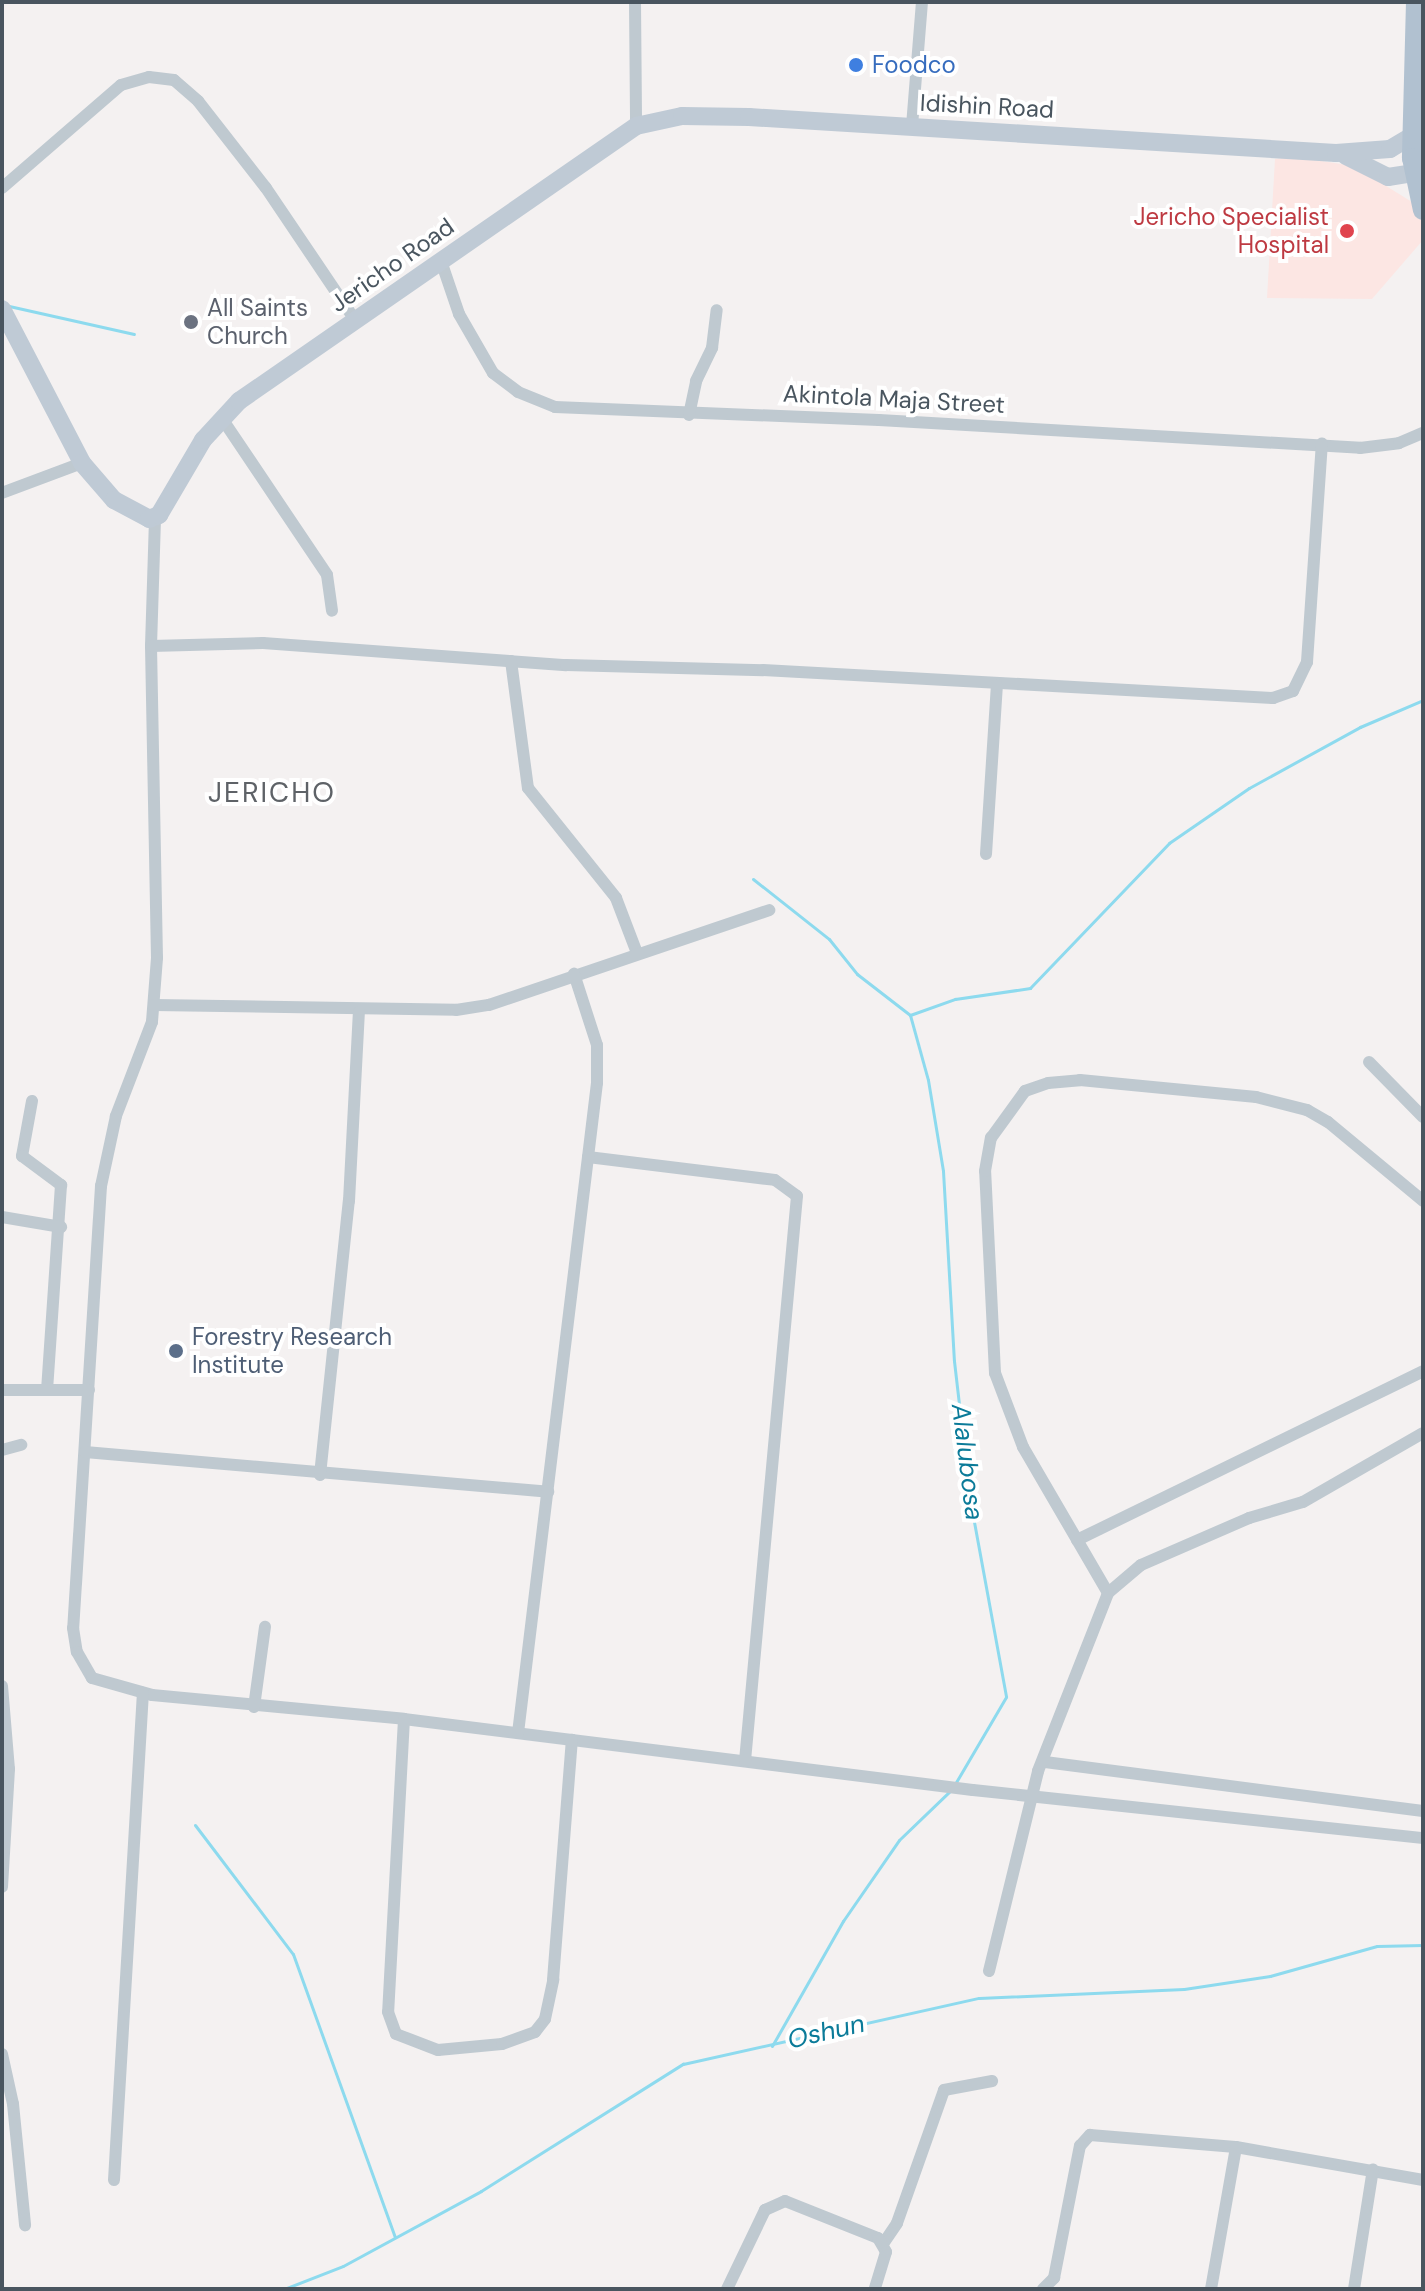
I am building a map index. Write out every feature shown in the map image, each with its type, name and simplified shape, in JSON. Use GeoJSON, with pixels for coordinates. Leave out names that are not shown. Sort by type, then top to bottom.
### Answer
{"type":"FeatureCollection","features":[{"type":"Feature","properties":{"kind":"main road"},"geometry":{"type":"LineString","coordinates":[[1416,2],[1413,173],[1423,210]]}},
{"type":"Feature","properties":{"kind":"street"},"geometry":{"type":"LineString","coordinates":[[635,2],[636,126]]}},
{"type":"Feature","properties":{"kind":"street"},"geometry":{"type":"LineString","coordinates":[[912,126],[922,2]]}},
{"type":"Feature","properties":{"kind":"street"},"geometry":{"type":"LineString","coordinates":[[2,188],[121,85],[149,77],[174,80],[198,101],[266,188],[355,320]]}},
{"type":"Feature","properties":{"kind":"street","name":"Idishin Road"},"geometry":{"type":"LineString","coordinates":[[636,126],[708,116],[1336,153]]}},
{"type":"Feature","properties":{"kind":"street","name":"Jericho Road"},"geometry":{"type":"LineString","coordinates":[[155,519],[221,417],[355,320],[636,126]]}},
{"type":"Feature","properties":{"kind":"street"},"geometry":{"type":"LineString","coordinates":[[1336,153],[1390,149],[1412,136]]}},
{"type":"Feature","properties":{"kind":"street"},"geometry":{"type":"LineString","coordinates":[[1336,153],[1388,177],[1413,173]]}},
{"type":"Feature","properties":{"kind":"street","name":"Akintola Maja Street"},"geometry":{"type":"LineString","coordinates":[[441,261],[480,353],[507,386],[555,407],[689,415],[789,415],[1379,446],[1423,433]]}},
{"type":"Feature","properties":{"kind":"street"},"geometry":{"type":"LineString","coordinates":[[2,309],[82,463],[114,500],[138,516],[155,519],[151,646],[159,888],[154,1005],[148,1040],[107,1148],[74,1641],[92,1678],[143,1693],[254,1707],[404,1719],[1423,1838]]}},
{"type":"Feature","properties":{"kind":"street"},"geometry":{"type":"LineString","coordinates":[[689,415],[696,381],[712,348],[717,310]]}},
{"type":"Feature","properties":{"kind":"street"},"geometry":{"type":"LineString","coordinates":[[221,417],[327,575],[332,611]]}},
{"type":"Feature","properties":{"kind":"street"},"geometry":{"type":"LineString","coordinates":[[151,646],[263,643],[511,661],[1248,699],[1293,691],[1303,680],[1310,639],[1322,444]]}},
{"type":"Feature","properties":{"kind":"street"},"geometry":{"type":"LineString","coordinates":[[2,493],[82,463]]}},
{"type":"Feature","properties":{"kind":"street"},"geometry":{"type":"LineString","coordinates":[[511,661],[528,788],[616,898],[637,953]]}},
{"type":"Feature","properties":{"kind":"street"},"geometry":{"type":"LineString","coordinates":[[986,854],[997,685]]}},
{"type":"Feature","properties":{"kind":"street"},"geometry":{"type":"LineString","coordinates":[[154,1005],[424,1013],[489,1005],[769,910]]}},
{"type":"Feature","properties":{"kind":"street"},"geometry":{"type":"LineString","coordinates":[[518,1733],[588,1157],[597,1045],[574,974]]}},
{"type":"Feature","properties":{"kind":"street"},"geometry":{"type":"LineString","coordinates":[[320,1475],[351,1185],[359,1012]]}},
{"type":"Feature","properties":{"kind":"street"},"geometry":{"type":"LineString","coordinates":[[1369,1062],[1423,1117]]}},
{"type":"Feature","properties":{"kind":"street"},"geometry":{"type":"LineString","coordinates":[[1108,1593],[1017,1435],[995,1373],[985,1171],[991,1138],[1025,1091],[1080,1080],[1283,1102],[1328,1122],[1423,1201]]}},
{"type":"Feature","properties":{"kind":"street"},"geometry":{"type":"LineString","coordinates":[[1412,1106],[1423,1095]]}},
{"type":"Feature","properties":{"kind":"street"},"geometry":{"type":"LineString","coordinates":[[32,1101],[22,1156],[61,1185],[61,1227],[47,1390]]}},
{"type":"Feature","properties":{"kind":"street"},"geometry":{"type":"LineString","coordinates":[[588,1157],[763,1177],[783,1183],[797,1196],[745,1761]]}},
{"type":"Feature","properties":{"kind":"street"},"geometry":{"type":"LineString","coordinates":[[2,1217],[61,1227]]}},
{"type":"Feature","properties":{"kind":"street"},"geometry":{"type":"LineString","coordinates":[[1077,1540],[1423,1371]]}},
{"type":"Feature","properties":{"kind":"street"},"geometry":{"type":"LineString","coordinates":[[2,1390],[89,1390]]}},
{"type":"Feature","properties":{"kind":"street"},"geometry":{"type":"LineString","coordinates":[[989,1971],[1045,1762],[1108,1593],[1141,1565],[1249,1518],[1303,1502],[1423,1433]]}},
{"type":"Feature","properties":{"kind":"street"},"geometry":{"type":"LineString","coordinates":[[2,1450],[21,1445]]}},
{"type":"Feature","properties":{"kind":"street"},"geometry":{"type":"LineString","coordinates":[[85,1452],[320,1475],[548,1492]]}},
{"type":"Feature","properties":{"kind":"street"},"geometry":{"type":"LineString","coordinates":[[254,1707],[265,1627]]}},
{"type":"Feature","properties":{"kind":"street"},"geometry":{"type":"LineString","coordinates":[[2,1686],[9,1769],[2,1887]]}},
{"type":"Feature","properties":{"kind":"street"},"geometry":{"type":"LineString","coordinates":[[114,2180],[143,1693]]}},
{"type":"Feature","properties":{"kind":"street"},"geometry":{"type":"LineString","coordinates":[[404,1719],[388,2012],[396,2034],[438,2050],[502,2044],[535,2032],[545,2019],[553,1980],[572,1740]]}},
{"type":"Feature","properties":{"kind":"street"},"geometry":{"type":"LineString","coordinates":[[1045,1762],[1423,1811]]}},
{"type":"Feature","properties":{"kind":"street"},"geometry":{"type":"LineString","coordinates":[[2,2054],[13,2104],[25,2225]]}},
{"type":"Feature","properties":{"kind":"street"},"geometry":{"type":"LineString","coordinates":[[875,2289],[883,2244],[897,2223],[944,2090],[992,2081]]}},
{"type":"Feature","properties":{"kind":"street"},"geometry":{"type":"LineString","coordinates":[[1043,2289],[1054,2278],[1059,2262],[1083,2138],[1099,2133],[1236,2147],[1423,2180]]}},
{"type":"Feature","properties":{"kind":"street"},"geometry":{"type":"LineString","coordinates":[[1211,2289],[1236,2147]]}},
{"type":"Feature","properties":{"kind":"street"},"geometry":{"type":"LineString","coordinates":[[1354,2289],[1373,2169]]}},
{"type":"Feature","properties":{"kind":"street"},"geometry":{"type":"LineString","coordinates":[[727,2289],[765,2210],[776,2203],[785,2201],[869,2232],[883,2244]]}},
{"type":"Feature","properties":{"kind":"shaded area","name":"Jericho Specialist Hospital"},"geometry":{"type":"Polygon","coordinates":[[[1295,157],[1354,166],[1412,202],[1423,223],[1423,240],[1372,299],[1267,298],[1275,159],[1295,157]]]}},
{"type":"Feature","properties":{"kind":"waterway"},"geometry":{"type":"LineString","coordinates":[[9,306],[134,334]]}},
{"type":"Feature","properties":{"kind":"waterway"},"geometry":{"type":"LineString","coordinates":[[910,1015],[955,999],[1030,988],[1169,843],[1249,788],[1360,727],[1423,700]]}},
{"type":"Feature","properties":{"kind":"waterway","name":"Alalubosa"},"geometry":{"type":"LineString","coordinates":[[753,879],[829,939],[857,974],[910,1015],[928,1080],[943,1171],[954,1361],[970,1500],[1006,1697],[955,1784]]}},
{"type":"Feature","properties":{"kind":"waterway","name":"Alalubosa"},"geometry":{"type":"LineString","coordinates":[[772,2046],[843,1921],[899,1840],[951,1790]]}},
{"type":"Feature","properties":{"kind":"waterway"},"geometry":{"type":"LineString","coordinates":[[195,1825],[293,1954],[395,2237]]}},
{"type":"Feature","properties":{"kind":"waterway","name":"Oshun"},"geometry":{"type":"LineString","coordinates":[[284,2289],[343,2266],[481,2191],[683,2064],[979,1998],[1184,1989],[1270,1976],[1377,1946],[1423,1945]]}},
{"type":"Feature","properties":{"kind":"place","name":"Foodco"},"geometry":{"type":"Point","coordinates":[856,65]}},
{"type":"Feature","properties":{"kind":"place","name":"Jericho Specialist Hospital"},"geometry":{"type":"Point","coordinates":[1347,231]}},
{"type":"Feature","properties":{"kind":"place","name":"All Saints Church"},"geometry":{"type":"Point","coordinates":[191,322]}},
{"type":"Feature","properties":{"kind":"place","name":"Forestry Research Institute"},"geometry":{"type":"Point","coordinates":[176,1351]}},
{"type":"Feature","properties":{"kind":"district","name":"JERICHO"},"geometry":{"type":"Point","coordinates":[272,793]}}]}
